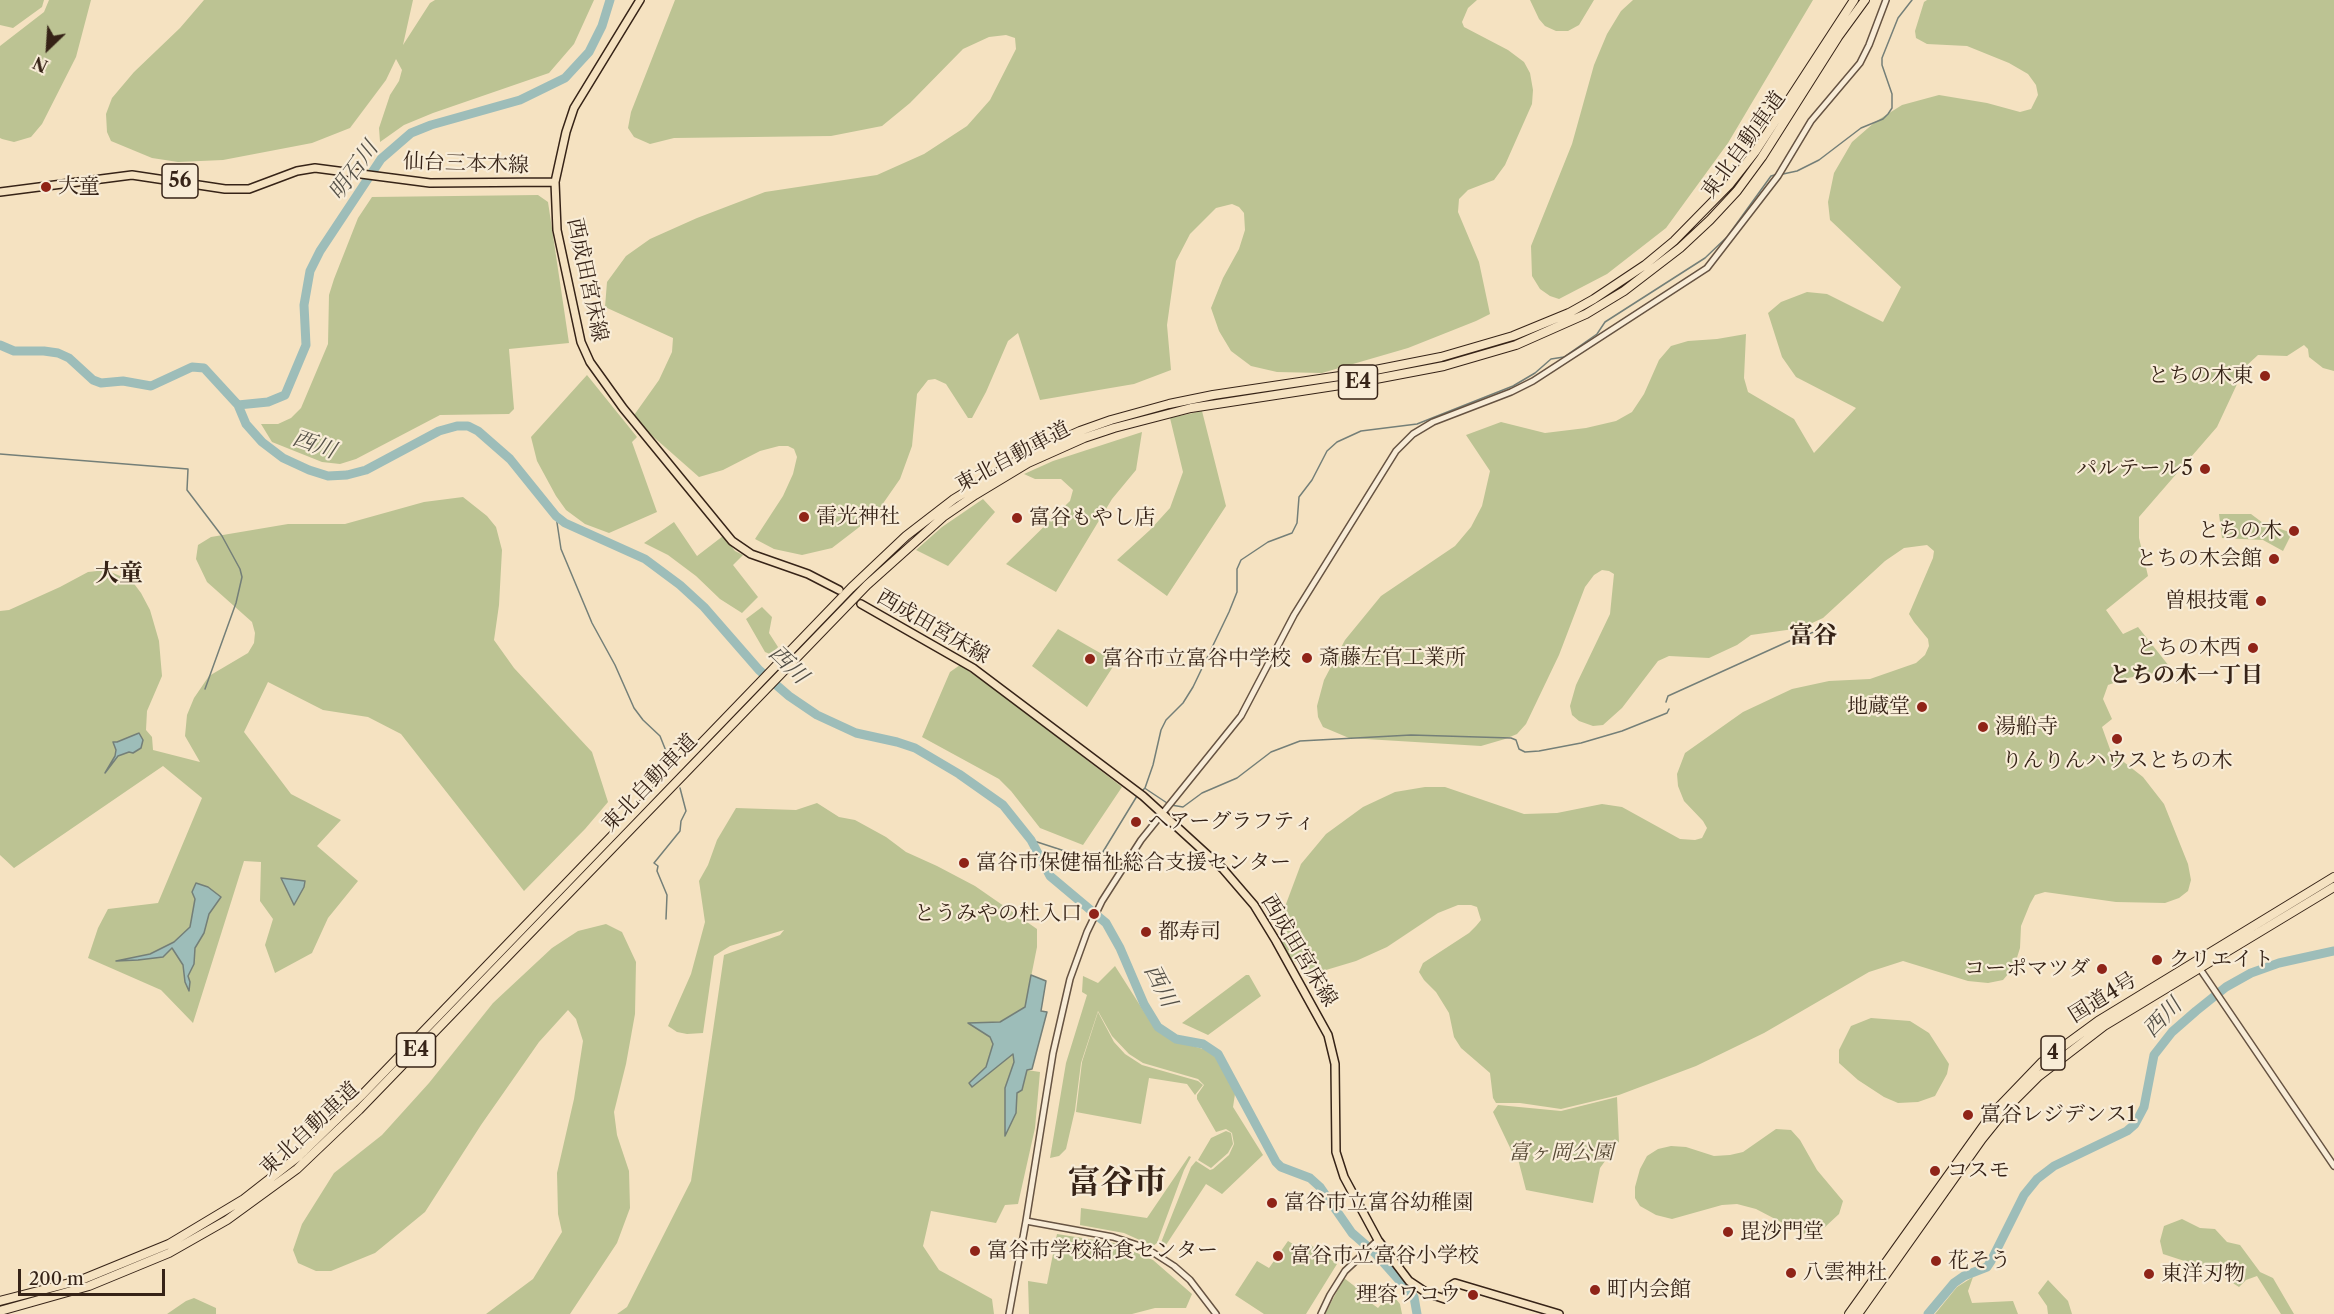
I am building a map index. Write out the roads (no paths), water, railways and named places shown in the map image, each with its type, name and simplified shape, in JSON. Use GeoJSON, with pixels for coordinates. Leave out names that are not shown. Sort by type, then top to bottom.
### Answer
{"type":"FeatureCollection","features":[{"type":"Feature","properties":{"kind":"highway","name":"東北自動車道"},"geometry":{"type":"LineString","coordinates":[[0,1311],[89,1286],[148,1263],[204,1235],[275,1186],[359,1110],[881,560],[937,511],[998,470],[1052,443],[1111,420],[1177,402],[1402,366],[1477,348],[1542,325],[1607,291],[1646,265],[1674,241],[1729,185],[1755,152],[1854,0]]}},
{"type":"Feature","properties":{"kind":"highway","name":"東北自動車道"},"geometry":{"type":"LineString","coordinates":[[779,669],[888,565],[943,517],[1003,477],[1055,450],[1114,428],[1172,412],[1231,400],[1404,374],[1480,357],[1560,327],[1612,299],[1680,248],[1737,191],[1762,157],[1838,37],[1865,0]]}},
{"type":"Feature","properties":{"kind":"highway","name":"東北自動車道"},"geometry":{"type":"LineString","coordinates":[[0,1302],[81,1280],[144,1256],[199,1228],[271,1180],[355,1102],[762,687]]}},
{"type":"Feature","properties":{"kind":"highway","name":"国道4号"},"geometry":{"type":"LineString","coordinates":[[1858,1314],[1996,1121],[2039,1076],[2076,1046],[2334,877]]}},
{"type":"Feature","properties":{"kind":"highway","name":"国道4号"},"geometry":{"type":"LineString","coordinates":[[1849,1314],[1976,1135],[2025,1078],[2073,1038],[2334,887]]}},
{"type":"Feature","properties":{"kind":"main road","name":"仙台三本木線"},"geometry":{"type":"LineString","coordinates":[[0,192],[132,175],[238,190],[259,187],[306,169],[324,168],[430,183],[555,182],[574,108],[629,22],[640,0]]}},
{"type":"Feature","properties":{"kind":"main road","name":"西成田宮床線"},"geometry":{"type":"LineString","coordinates":[[555,182],[557,230],[581,342],[590,362],[623,408],[732,541],[751,554],[808,574],[839,590]]}},
{"type":"Feature","properties":{"kind":"main road","name":"西成田宮床線"},"geometry":{"type":"LineString","coordinates":[[861,604],[973,668],[1143,796],[1223,869],[1254,905],[1328,1035],[1335,1064],[1336,1152],[1344,1177],[1376,1242],[1409,1281],[1427,1293],[1445,1299],[1450,1286],[1455,1283],[1560,1314]]}},
{"type":"Feature","properties":{"kind":"street"},"geometry":{"type":"LineString","coordinates":[[1009,1314],[1053,1053],[1073,968],[1090,924],[1127,859],[1237,722],[1294,615],[1387,462],[1403,443],[1432,422],[1511,392],[1533,381],[1707,268],[1780,174],[1811,121],[1864,57],[1886,0]]}},
{"type":"Feature","properties":{"kind":"street"},"geometry":{"type":"LineString","coordinates":[[2198,965],[2334,1166]]}},
{"type":"Feature","properties":{"kind":"street"},"geometry":{"type":"LineString","coordinates":[[1026,1221],[1113,1237],[1146,1248],[1159,1255],[1190,1280],[1216,1314]]}},
{"type":"Feature","properties":{"kind":"street"},"geometry":{"type":"LineString","coordinates":[[1321,1314],[1338,1280],[1362,1253],[1376,1242]]}},
{"type":"Feature","properties":{"kind":"water"},"geometry":{"type":"Polygon","coordinates":[[[139,733],[143,740],[141,748],[133,753],[118,756],[105,773],[115,756],[116,750],[113,742],[139,733]]]}},
{"type":"Feature","properties":{"kind":"water"},"geometry":{"type":"Polygon","coordinates":[[[281,878],[305,881],[294,905],[281,878]]]}},
{"type":"Feature","properties":{"kind":"water"},"geometry":{"type":"Polygon","coordinates":[[[196,883],[208,887],[221,897],[209,914],[204,933],[195,948],[194,964],[188,976],[189,991],[185,982],[183,965],[172,948],[163,957],[116,961],[150,954],[174,942],[190,927],[195,899],[192,892],[196,883]]]}},
{"type":"Feature","properties":{"kind":"water"},"geometry":{"type":"Polygon","coordinates":[[[1031,975],[1046,981],[1041,1011],[1047,1012],[1032,1069],[1027,1070],[1022,1090],[1017,1093],[1016,1113],[1005,1136],[1005,1088],[1014,1062],[1013,1054],[972,1087],[969,1083],[986,1067],[993,1044],[990,1037],[968,1023],[1000,1022],[1025,1007],[1031,975]]]}},
{"type":"Feature","properties":{"kind":"waterway","name":"明石川"},"geometry":{"type":"LineString","coordinates":[[238,405],[268,402],[285,395],[306,345],[304,305],[310,271],[320,251],[381,159],[411,133],[431,125],[520,100],[565,78],[589,52],[602,26],[610,0]]}},
{"type":"Feature","properties":{"kind":"waterway"},"geometry":{"type":"LineString","coordinates":[[1783,174],[1797,171],[1819,160],[1861,128],[1883,119],[1888,114],[1892,108],[1892,94],[1882,65],[1882,58],[1898,18],[1912,0]]}},
{"type":"Feature","properties":{"kind":"waterway"},"geometry":{"type":"LineString","coordinates":[[1141,792],[1145,788],[1153,765],[1161,730],[1166,720],[1183,703],[1193,687],[1229,612],[1237,592],[1237,569],[1241,560],[1268,542],[1292,533],[1297,523],[1299,497],[1312,480],[1327,451],[1337,442],[1361,431],[1417,424],[1513,386],[1535,373],[1551,359],[1564,357],[1597,334],[1605,322],[1705,258],[1727,237],[1771,176],[1778,174]]}},
{"type":"Feature","properties":{"kind":"waterway","name":"西川"},"geometry":{"type":"LineString","coordinates":[[0,345],[14,351],[58,353],[69,358],[93,380],[101,383],[123,381],[151,386],[192,367],[204,368],[238,405],[246,424],[262,442],[283,458],[328,476],[347,475],[366,470],[439,431],[457,426],[468,426],[478,431],[510,459],[556,516],[565,523],[645,559],[680,585],[704,607],[759,670],[789,696],[817,715],[856,733],[915,748],[959,774],[1003,805],[1031,840],[1050,876],[1106,923],[1120,948],[1144,1004],[1158,1027],[1176,1039],[1203,1044],[1218,1054],[1276,1162],[1281,1167],[1310,1178],[1320,1187],[1352,1233],[1375,1253],[1414,1297],[1417,1314]]}},
{"type":"Feature","properties":{"kind":"waterway"},"geometry":{"type":"LineString","coordinates":[[0,454],[188,469],[187,490],[222,536],[242,577],[236,603],[205,689]]}},
{"type":"Feature","properties":{"kind":"waterway"},"geometry":{"type":"LineString","coordinates":[[556,516],[561,549],[592,623],[615,665],[634,708],[660,736],[672,766]]}},
{"type":"Feature","properties":{"kind":"waterway"},"geometry":{"type":"LineString","coordinates":[[1666,702],[1668,696],[1796,638],[1826,628]]}},
{"type":"Feature","properties":{"kind":"waterway"},"geometry":{"type":"LineString","coordinates":[[1171,805],[1183,807],[1202,793],[1237,778],[1271,752],[1300,741],[1411,735],[1511,738],[1516,740],[1519,749],[1525,752],[1539,751],[1581,743],[1622,731],[1667,713],[1669,709]]}},
{"type":"Feature","properties":{"kind":"waterway"},"geometry":{"type":"LineString","coordinates":[[666,919],[667,895],[657,871],[658,866],[654,863],[680,831],[681,821],[686,811],[680,788]]}},
{"type":"Feature","properties":{"kind":"waterway"},"geometry":{"type":"LineString","coordinates":[[1146,789],[1167,803]]}},
{"type":"Feature","properties":{"kind":"waterway"},"geometry":{"type":"LineString","coordinates":[[1031,840],[1077,855],[1095,857],[1101,855],[1137,796]]}},
{"type":"Feature","properties":{"kind":"waterway","name":"西川"},"geometry":{"type":"LineString","coordinates":[[1928,1314],[1954,1283],[1964,1276],[1987,1267],[2024,1195],[2037,1179],[2054,1166],[2127,1131],[2135,1124],[2144,1107],[2154,1055],[2172,1032],[2226,987],[2251,973],[2279,963],[2334,951]]}},
{"type":"Feature","properties":{"kind":"place","name":"大童"},"geometry":{"type":"Point","coordinates":[46,187]}},
{"type":"Feature","properties":{"kind":"place","name":"とちの木東"},"geometry":{"type":"Point","coordinates":[2265,376]}},
{"type":"Feature","properties":{"kind":"place","name":"パルテール5"},"geometry":{"type":"Point","coordinates":[2205,469]}},
{"type":"Feature","properties":{"kind":"place","name":"雷光神社"},"geometry":{"type":"Point","coordinates":[804,517]}},
{"type":"Feature","properties":{"kind":"place","name":"富谷もやし店"},"geometry":{"type":"Point","coordinates":[1017,518]}},
{"type":"Feature","properties":{"kind":"place","name":"とちの木"},"geometry":{"type":"Point","coordinates":[2294,531]}},
{"type":"Feature","properties":{"kind":"place","name":"とちの木会館"},"geometry":{"type":"Point","coordinates":[2274,559]}},
{"type":"Feature","properties":{"kind":"place","name":"曽根技電"},"geometry":{"type":"Point","coordinates":[2261,601]}},
{"type":"Feature","properties":{"kind":"place","name":"とちの木西"},"geometry":{"type":"Point","coordinates":[2253,648]}},
{"type":"Feature","properties":{"kind":"place","name":"斎藤左官工業所"},"geometry":{"type":"Point","coordinates":[1307,658]}},
{"type":"Feature","properties":{"kind":"place","name":"富谷市立富谷中学校"},"geometry":{"type":"Point","coordinates":[1090,659]}},
{"type":"Feature","properties":{"kind":"place","name":"地蔵堂"},"geometry":{"type":"Point","coordinates":[1922,707]}},
{"type":"Feature","properties":{"kind":"place","name":"湯船寺"},"geometry":{"type":"Point","coordinates":[1983,727]}},
{"type":"Feature","properties":{"kind":"place","name":"りんりんハウスとちの木"},"geometry":{"type":"Point","coordinates":[2117,739]}},
{"type":"Feature","properties":{"kind":"place","name":"ヘアーグラフティ"},"geometry":{"type":"Point","coordinates":[1136,822]}},
{"type":"Feature","properties":{"kind":"place","name":"富谷市保健福祉総合支援センター"},"geometry":{"type":"Point","coordinates":[964,863]}},
{"type":"Feature","properties":{"kind":"place","name":"とうみやの杜入口"},"geometry":{"type":"Point","coordinates":[1094,914]}},
{"type":"Feature","properties":{"kind":"place","name":"都寿司"},"geometry":{"type":"Point","coordinates":[1146,932]}},
{"type":"Feature","properties":{"kind":"place","name":"クリエイト"},"geometry":{"type":"Point","coordinates":[2157,960]}},
{"type":"Feature","properties":{"kind":"place","name":"コーポマツダ"},"geometry":{"type":"Point","coordinates":[2102,969]}},
{"type":"Feature","properties":{"kind":"place","name":"富谷レジデンス1"},"geometry":{"type":"Point","coordinates":[1968,1115]}},
{"type":"Feature","properties":{"kind":"place","name":"コスモ"},"geometry":{"type":"Point","coordinates":[1935,1171]}},
{"type":"Feature","properties":{"kind":"place","name":"富谷市立富谷幼稚園"},"geometry":{"type":"Point","coordinates":[1272,1203]}},
{"type":"Feature","properties":{"kind":"place","name":"毘沙門堂"},"geometry":{"type":"Point","coordinates":[1728,1232]}},
{"type":"Feature","properties":{"kind":"place","name":"富谷市学校給食センター"},"geometry":{"type":"Point","coordinates":[975,1251]}},
{"type":"Feature","properties":{"kind":"place","name":"富谷市立富谷小学校"},"geometry":{"type":"Point","coordinates":[1278,1256]}},
{"type":"Feature","properties":{"kind":"place","name":"花そう"},"geometry":{"type":"Point","coordinates":[1936,1261]}},
{"type":"Feature","properties":{"kind":"place","name":"八雲神社"},"geometry":{"type":"Point","coordinates":[1791,1273]}},
{"type":"Feature","properties":{"kind":"place","name":"東洋刃物"},"geometry":{"type":"Point","coordinates":[2149,1274]}},
{"type":"Feature","properties":{"kind":"place","name":"町内会館"},"geometry":{"type":"Point","coordinates":[1595,1290]}},
{"type":"Feature","properties":{"kind":"place","name":"理容ワコウ"},"geometry":{"type":"Point","coordinates":[1473,1295]}},
{"type":"Feature","properties":{"kind":"district","name":"大童"},"geometry":{"type":"Point","coordinates":[119,574]}},
{"type":"Feature","properties":{"kind":"district","name":"富谷"},"geometry":{"type":"Point","coordinates":[1813,636]}},
{"type":"Feature","properties":{"kind":"district","name":"とちの木一丁目"},"geometry":{"type":"Point","coordinates":[2186,676]}},
{"type":"Feature","properties":{"kind":"district","name":"富谷市"},"geometry":{"type":"Point","coordinates":[1117,1183]}},
{"type":"Feature","properties":{"kind":"park label","name":"富ヶ岡公園"},"geometry":{"type":"Point","coordinates":[1561,1153]}}]}
